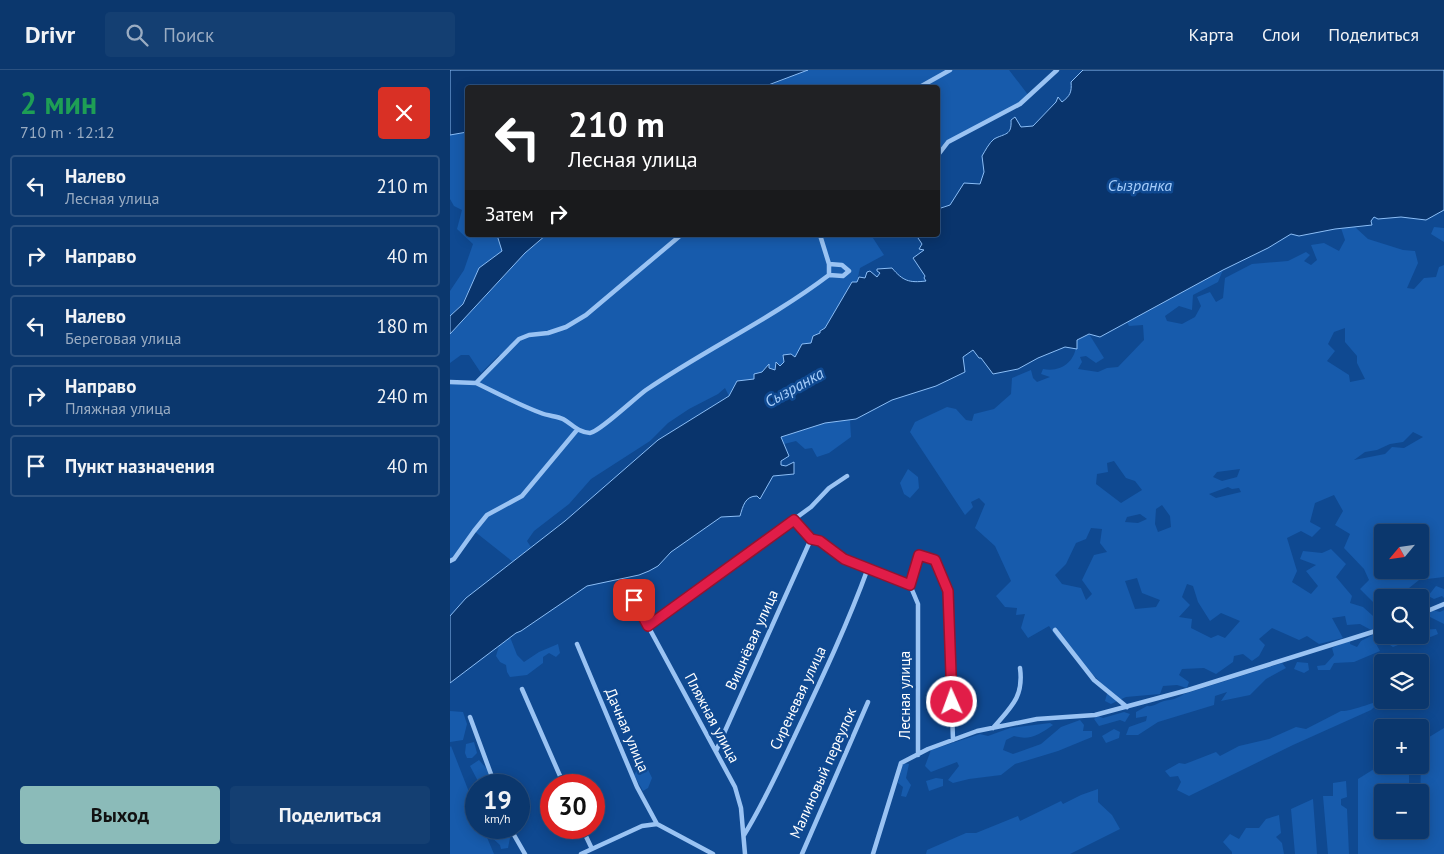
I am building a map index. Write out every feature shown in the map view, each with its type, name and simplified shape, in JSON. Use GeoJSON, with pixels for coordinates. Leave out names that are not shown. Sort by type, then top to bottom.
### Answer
{"type":"FeatureCollection","features":[{"type":"Feature","properties":{"kind":"street"},"geometry":{"type":"LineString","coordinates":[[923,85],[950,70]]}},
{"type":"Feature","properties":{"kind":"street"},"geometry":{"type":"LineString","coordinates":[[940,153],[948,142],[1020,104],[1057,70]]}},
{"type":"Feature","properties":{"kind":"street"},"geometry":{"type":"LineString","coordinates":[[476,383],[519,339],[566,327],[586,315],[679,237]]}},
{"type":"Feature","properties":{"kind":"street"},"geometry":{"type":"LineString","coordinates":[[821,237],[829,264],[829,276]]}},
{"type":"Feature","properties":{"kind":"street"},"geometry":{"type":"LineString","coordinates":[[450,382],[476,383],[542,414],[562,418],[577,430],[589,433],[598,430],[637,397],[672,372],[788,304],[829,276],[843,276],[849,271],[842,266],[829,264]]}},
{"type":"Feature","properties":{"kind":"street"},"geometry":{"type":"LineString","coordinates":[[450,561],[454,559],[487,515],[522,496],[577,430]]}},
{"type":"Feature","properties":{"kind":"street"},"geometry":{"type":"LineString","coordinates":[[648,626],[794,520],[811,507],[829,488],[847,476]]}},
{"type":"Feature","properties":{"kind":"street"},"geometry":{"type":"LineString","coordinates":[[794,520],[811,539],[820,541],[844,559],[910,585],[919,555],[935,560],[948,591],[954,740]]}},
{"type":"Feature","properties":{"kind":"street","name":"Вишнёвая улица"},"geometry":{"type":"LineString","coordinates":[[716,751],[811,539]]}},
{"type":"Feature","properties":{"kind":"street","name":"Сиреневая улица"},"geometry":{"type":"LineString","coordinates":[[744,835],[759,811],[813,697],[852,611],[868,568]]}},
{"type":"Feature","properties":{"kind":"street","name":"Лесная улица"},"geometry":{"type":"LineString","coordinates":[[873,854],[900,763],[918,754],[918,604],[910,585]]}},
{"type":"Feature","properties":{"kind":"street","name":"Пляжная улица"},"geometry":{"type":"LineString","coordinates":[[634,600],[735,787],[741,808],[745,854]]}},
{"type":"Feature","properties":{"kind":"street"},"geometry":{"type":"LineString","coordinates":[[1429,610],[1444,604]]}},
{"type":"Feature","properties":{"kind":"street"},"geometry":{"type":"LineString","coordinates":[[1055,630],[1094,680],[1127,706]]}},
{"type":"Feature","properties":{"kind":"street"},"geometry":{"type":"LineString","coordinates":[[918,754],[977,731],[1037,719],[1095,715],[1188,690],[1374,632]]}},
{"type":"Feature","properties":{"kind":"street","name":"Дачная улица"},"geometry":{"type":"LineString","coordinates":[[577,644],[637,787],[657,824]]}},
{"type":"Feature","properties":{"kind":"street"},"geometry":{"type":"LineString","coordinates":[[993,728],[1016,701],[1022,683],[1020,668]]}},
{"type":"Feature","properties":{"kind":"street"},"geometry":{"type":"LineString","coordinates":[[522,689],[559,774]]}},
{"type":"Feature","properties":{"kind":"street","name":"Малиновый переулок"},"geometry":{"type":"LineString","coordinates":[[802,854],[868,702]]}},
{"type":"Feature","properties":{"kind":"street"},"geometry":{"type":"LineString","coordinates":[[470,717],[491,774]]}},
{"type":"Feature","properties":{"kind":"street"},"geometry":{"type":"LineString","coordinates":[[581,854],[642,826],[657,824],[713,854]]}},
{"type":"Feature","properties":{"kind":"street"},"geometry":{"type":"LineString","coordinates":[[516,839],[525,854]]}},
{"type":"Feature","properties":{"kind":"street"},"geometry":{"type":"LineString","coordinates":[[587,839],[592,849]]}},
{"type":"Feature","properties":{"kind":"shaded area"},"geometry":{"type":"Polygon","coordinates":[[[808,70],[1009,70],[1029,96],[1020,104],[948,142],[940,152],[940,85],[770,85],[808,70]]]}},
{"type":"Feature","properties":{"kind":"shaded area"},"geometry":{"type":"Polygon","coordinates":[[[465,132],[465,236],[457,229],[462,210],[454,206],[450,199],[450,135],[465,132]]]}},
{"type":"Feature","properties":{"kind":"shaded area"},"geometry":{"type":"Polygon","coordinates":[[[1355,227],[1368,239],[1403,250],[1415,251],[1418,263],[1407,288],[1414,289],[1424,278],[1436,277],[1439,267],[1444,265],[1444,577],[1429,579],[1429,524],[1374,524],[1374,579],[1427,579],[1419,580],[1408,589],[1374,589],[1374,603],[1360,589],[1369,580],[1364,569],[1344,548],[1350,534],[1335,525],[1343,511],[1334,495],[1315,503],[1310,522],[1321,528],[1312,537],[1301,531],[1287,538],[1297,571],[1292,582],[1311,594],[1318,586],[1306,571],[1316,565],[1300,559],[1303,551],[1322,553],[1331,549],[1346,564],[1336,577],[1352,596],[1350,603],[1363,607],[1374,617],[1374,628],[1371,630],[1360,624],[1347,625],[1345,616],[1332,618],[1343,638],[1319,644],[1307,636],[1299,640],[1272,628],[1259,639],[1265,645],[1259,656],[1252,661],[1243,654],[1234,656],[1233,662],[1216,674],[1204,668],[1182,669],[1179,675],[1189,682],[1187,688],[1177,685],[1163,686],[1160,694],[1126,697],[1111,704],[1105,701],[1108,690],[1057,638],[1049,626],[1028,638],[1021,628],[1025,614],[1016,615],[1017,608],[1005,607],[996,596],[1011,581],[995,546],[975,528],[985,504],[979,498],[971,502],[973,507],[965,515],[910,432],[915,422],[947,407],[956,409],[966,420],[972,421],[974,414],[994,409],[1011,394],[1012,378],[1031,370],[1033,378],[1037,382],[1050,377],[1041,374],[1043,369],[1056,369],[1067,364],[1074,354],[1076,340],[1089,334],[1104,358],[1096,363],[1086,356],[1080,357],[1082,362],[1078,369],[1098,372],[1107,368],[1118,367],[1144,340],[1143,325],[1129,326],[1127,322],[1223,270],[1218,282],[1193,295],[1192,310],[1179,306],[1165,316],[1167,321],[1182,324],[1195,317],[1201,306],[1197,297],[1210,292],[1216,302],[1223,298],[1225,278],[1252,264],[1288,261],[1306,252],[1310,255],[1304,261],[1311,265],[1317,260],[1311,245],[1324,243],[1339,251],[1345,240],[1341,228],[1355,227]],[[1345,328],[1334,332],[1328,344],[1335,351],[1327,361],[1349,375],[1350,382],[1365,379],[1357,363],[1357,356],[1345,342],[1345,328]],[[1413,432],[1403,442],[1390,444],[1377,450],[1365,452],[1354,460],[1385,454],[1392,447],[1404,448],[1423,437],[1413,432]],[[1114,461],[1107,463],[1108,472],[1097,474],[1096,484],[1121,503],[1142,490],[1135,481],[1126,478],[1114,461]],[[1240,469],[1217,472],[1213,477],[1222,481],[1237,477],[1240,469]],[[1228,487],[1209,494],[1216,498],[1241,492],[1239,488],[1232,489],[1228,487]],[[1162,505],[1156,509],[1155,524],[1158,532],[1171,527],[1170,516],[1162,505]],[[1140,514],[1127,517],[1125,522],[1138,523],[1147,519],[1140,514]],[[1091,528],[1086,539],[1076,543],[1066,564],[1055,575],[1062,584],[1081,588],[1086,600],[1092,594],[1082,580],[1094,555],[1107,552],[1100,543],[1102,529],[1091,528]],[[1137,578],[1125,581],[1135,609],[1156,607],[1160,600],[1142,593],[1137,578]],[[1187,584],[1182,597],[1190,605],[1179,617],[1192,619],[1191,628],[1211,638],[1218,635],[1225,638],[1240,621],[1221,613],[1210,621],[1198,602],[1193,586],[1187,584]]]}},
{"type":"Feature","properties":{"kind":"shaded area"},"geometry":{"type":"Polygon","coordinates":[[[1434,227],[1444,228],[1444,242],[1431,234],[1434,227]]]}},
{"type":"Feature","properties":{"kind":"shaded area"},"geometry":{"type":"Polygon","coordinates":[[[466,237],[498,237],[502,251],[479,268],[462,304],[450,316],[450,291],[464,270],[473,244],[466,237]]]}},
{"type":"Feature","properties":{"kind":"shaded area"},"geometry":{"type":"Polygon","coordinates":[[[544,237],[872,237],[884,255],[860,268],[857,282],[825,328],[820,330],[820,333],[800,353],[780,367],[776,363],[775,370],[769,368],[769,365],[754,379],[737,381],[729,396],[725,388],[718,394],[689,409],[668,423],[650,441],[591,479],[569,504],[534,531],[527,541],[531,547],[513,562],[474,531],[450,561],[450,382],[476,383],[501,358],[499,355],[481,373],[469,355],[461,355],[450,363],[450,334],[525,253],[544,237]]]}},
{"type":"Feature","properties":{"kind":"shaded area"},"geometry":{"type":"Polygon","coordinates":[[[850,420],[851,437],[829,453],[817,457],[812,448],[805,449],[796,441],[784,444],[781,437],[825,423],[850,420]]]}},
{"type":"Feature","properties":{"kind":"shaded area"},"geometry":{"type":"Polygon","coordinates":[[[908,469],[918,477],[919,488],[910,498],[904,494],[900,483],[908,469]]]}},
{"type":"Feature","properties":{"kind":"shaded area"},"geometry":{"type":"Polygon","coordinates":[[[1436,586],[1444,589],[1444,598],[1442,596],[1434,599],[1429,595],[1436,586]]]}},
{"type":"Feature","properties":{"kind":"shaded area"},"geometry":{"type":"Polygon","coordinates":[[[1432,610],[1440,612],[1444,610],[1444,624],[1429,616],[1432,610]]]}},
{"type":"Feature","properties":{"kind":"shaded area"},"geometry":{"type":"Polygon","coordinates":[[[1429,629],[1436,629],[1438,634],[1429,638],[1429,629]]]}},
{"type":"Feature","properties":{"kind":"shaded area"},"geometry":{"type":"Polygon","coordinates":[[[1374,634],[1374,644],[1376,644],[1380,651],[1354,662],[1334,663],[1330,670],[1318,670],[1317,666],[1325,665],[1334,655],[1332,648],[1350,639],[1350,644],[1357,647],[1361,641],[1374,634]]]}},
{"type":"Feature","properties":{"kind":"shaded area"},"geometry":{"type":"Polygon","coordinates":[[[510,637],[517,655],[524,662],[539,652],[558,644],[560,653],[556,657],[549,653],[543,657],[543,663],[527,675],[510,677],[506,665],[500,662],[496,656],[499,646],[510,637]]]}},
{"type":"Feature","properties":{"kind":"shaded area"},"geometry":{"type":"Polygon","coordinates":[[[1388,644],[1400,644],[1393,647],[1388,644]]]}},
{"type":"Feature","properties":{"kind":"shaded area"},"geometry":{"type":"Polygon","coordinates":[[[1297,662],[1308,663],[1309,670],[1304,673],[1294,669],[1297,662]]]}},
{"type":"Feature","properties":{"kind":"shaded area"},"geometry":{"type":"Polygon","coordinates":[[[1282,663],[1286,668],[1266,679],[1250,695],[1221,701],[1227,692],[1215,696],[1214,705],[1158,722],[1138,735],[1126,735],[1129,727],[1146,721],[1147,716],[1136,718],[1136,712],[1147,706],[1174,699],[1184,694],[1282,663]]]}},
{"type":"Feature","properties":{"kind":"shaded area"},"geometry":{"type":"Polygon","coordinates":[[[1374,703],[1374,707],[1371,710],[1293,745],[1189,796],[1177,790],[1181,782],[1178,776],[1170,777],[1165,771],[1179,763],[1185,764],[1216,752],[1220,756],[1239,746],[1269,739],[1296,727],[1306,729],[1341,711],[1374,703]]]}},
{"type":"Feature","properties":{"kind":"shaded area"},"geometry":{"type":"Polygon","coordinates":[[[450,711],[463,712],[467,724],[463,740],[450,742],[450,711]]]}},
{"type":"Feature","properties":{"kind":"shaded area"},"geometry":{"type":"Polygon","coordinates":[[[1124,712],[1130,714],[1125,722],[1120,720],[1099,726],[1094,719],[1098,716],[1103,718],[1124,712]]]}},
{"type":"Feature","properties":{"kind":"shaded area"},"geometry":{"type":"Polygon","coordinates":[[[1080,720],[1084,725],[1083,731],[1092,731],[1092,737],[1058,751],[1015,764],[1001,775],[953,783],[948,780],[959,766],[957,762],[931,772],[925,766],[931,750],[980,734],[988,736],[1010,728],[1050,723],[1053,725],[1035,736],[1025,738],[1014,736],[1006,740],[1003,750],[1013,754],[1041,744],[1061,727],[1080,720]]]}},
{"type":"Feature","properties":{"kind":"shaded area"},"geometry":{"type":"Polygon","coordinates":[[[1444,728],[1444,854],[1358,854],[1358,779],[1374,769],[1374,774],[1409,774],[1409,784],[1374,784],[1374,839],[1429,839],[1429,784],[1421,784],[1421,774],[1429,774],[1429,737],[1444,728]]]}},
{"type":"Feature","properties":{"kind":"shaded area"},"geometry":{"type":"Polygon","coordinates":[[[1114,729],[1120,732],[1119,738],[1106,743],[1102,736],[1114,729]]]}},
{"type":"Feature","properties":{"kind":"shaded area"},"geometry":{"type":"Polygon","coordinates":[[[474,742],[477,753],[472,758],[467,758],[465,753],[466,744],[474,742]]]}},
{"type":"Feature","properties":{"kind":"shaded area"},"geometry":{"type":"Polygon","coordinates":[[[450,747],[465,782],[465,839],[488,839],[494,854],[450,854],[450,747]]]}},
{"type":"Feature","properties":{"kind":"shaded area"},"geometry":{"type":"Polygon","coordinates":[[[643,759],[652,778],[648,788],[643,791],[634,775],[637,770],[634,765],[643,759]]]}},
{"type":"Feature","properties":{"kind":"shaded area"},"geometry":{"type":"Polygon","coordinates":[[[479,760],[487,769],[489,774],[474,774],[470,766],[479,760]]]}},
{"type":"Feature","properties":{"kind":"shaded area"},"geometry":{"type":"Polygon","coordinates":[[[903,763],[909,764],[906,778],[911,785],[906,797],[901,796],[903,787],[898,783],[903,763]]]}},
{"type":"Feature","properties":{"kind":"shaded area"},"geometry":{"type":"Polygon","coordinates":[[[936,778],[943,779],[943,786],[929,791],[926,781],[936,778]]]}},
{"type":"Feature","properties":{"kind":"shaded area"},"geometry":{"type":"Polygon","coordinates":[[[1346,781],[1347,797],[1341,799],[1341,805],[1347,809],[1349,854],[1328,854],[1323,796],[1333,796],[1333,783],[1346,781]]]}},
{"type":"Feature","properties":{"kind":"shaded area"},"geometry":{"type":"Polygon","coordinates":[[[1098,789],[1098,802],[1112,815],[1120,829],[1070,854],[926,854],[927,850],[966,833],[976,833],[1018,816],[1020,821],[1061,801],[1063,804],[1098,789]]]}},
{"type":"Feature","properties":{"kind":"shaded area"},"geometry":{"type":"Polygon","coordinates":[[[1313,799],[1317,854],[1295,854],[1291,809],[1313,799]]]}},
{"type":"Feature","properties":{"kind":"shaded area"},"geometry":{"type":"Polygon","coordinates":[[[1279,815],[1281,833],[1276,837],[1282,843],[1284,854],[1232,854],[1223,842],[1230,834],[1239,839],[1246,828],[1259,828],[1266,819],[1279,815]]]}},
{"type":"Feature","properties":{"kind":"shaded area"},"geometry":{"type":"Polygon","coordinates":[[[493,839],[510,839],[508,848],[501,849],[500,845],[493,839]]]}},
{"type":"Feature","properties":{"kind":"water"},"geometry":{"type":"Polygon","coordinates":[[[450,70],[808,70],[768,85],[465,85],[465,132],[450,135],[450,70]]]}},
{"type":"Feature","properties":{"kind":"water","name":"Сызранка"},"geometry":{"type":"Polygon","coordinates":[[[1083,70],[1444,70],[1444,210],[1426,220],[1401,217],[1378,219],[1374,217],[1371,221],[1372,225],[1335,229],[1299,236],[1291,234],[1100,337],[1089,334],[1077,340],[1077,349],[1065,347],[1018,369],[993,374],[973,350],[963,357],[965,372],[936,386],[892,400],[856,419],[825,423],[781,437],[789,456],[781,461],[781,465],[786,466],[794,462],[794,474],[773,476],[760,499],[757,496],[753,496],[747,500],[740,516],[721,517],[671,552],[658,566],[649,571],[639,575],[587,586],[516,633],[450,683],[450,616],[466,598],[565,521],[658,440],[729,396],[737,381],[754,379],[754,374],[762,372],[769,364],[769,368],[775,370],[776,362],[780,366],[784,362],[783,355],[791,354],[795,357],[802,344],[811,343],[813,336],[825,328],[852,282],[857,282],[859,277],[865,278],[867,272],[870,271],[877,277],[880,273],[877,269],[892,268],[907,280],[915,282],[926,281],[925,276],[913,258],[924,250],[919,249],[922,244],[917,237],[940,237],[940,208],[950,205],[964,183],[980,184],[984,172],[982,156],[990,143],[1009,131],[1011,120],[1015,117],[1021,127],[1033,126],[1056,102],[1058,97],[1062,102],[1067,98],[1071,91],[1071,82],[1083,70]]]}},
{"type":"Feature","properties":{"kind":"water"},"geometry":{"type":"Polygon","coordinates":[[[498,237],[544,237],[525,253],[450,334],[450,316],[463,304],[479,268],[502,251],[498,237]]]}},
{"type":"Feature","properties":{"kind":"route"},"geometry":{"type":"LineString","coordinates":[[634,600],[648,626],[794,520],[811,539],[820,541],[844,559],[910,585],[919,555],[935,560],[948,591],[952,702]]}}]}
